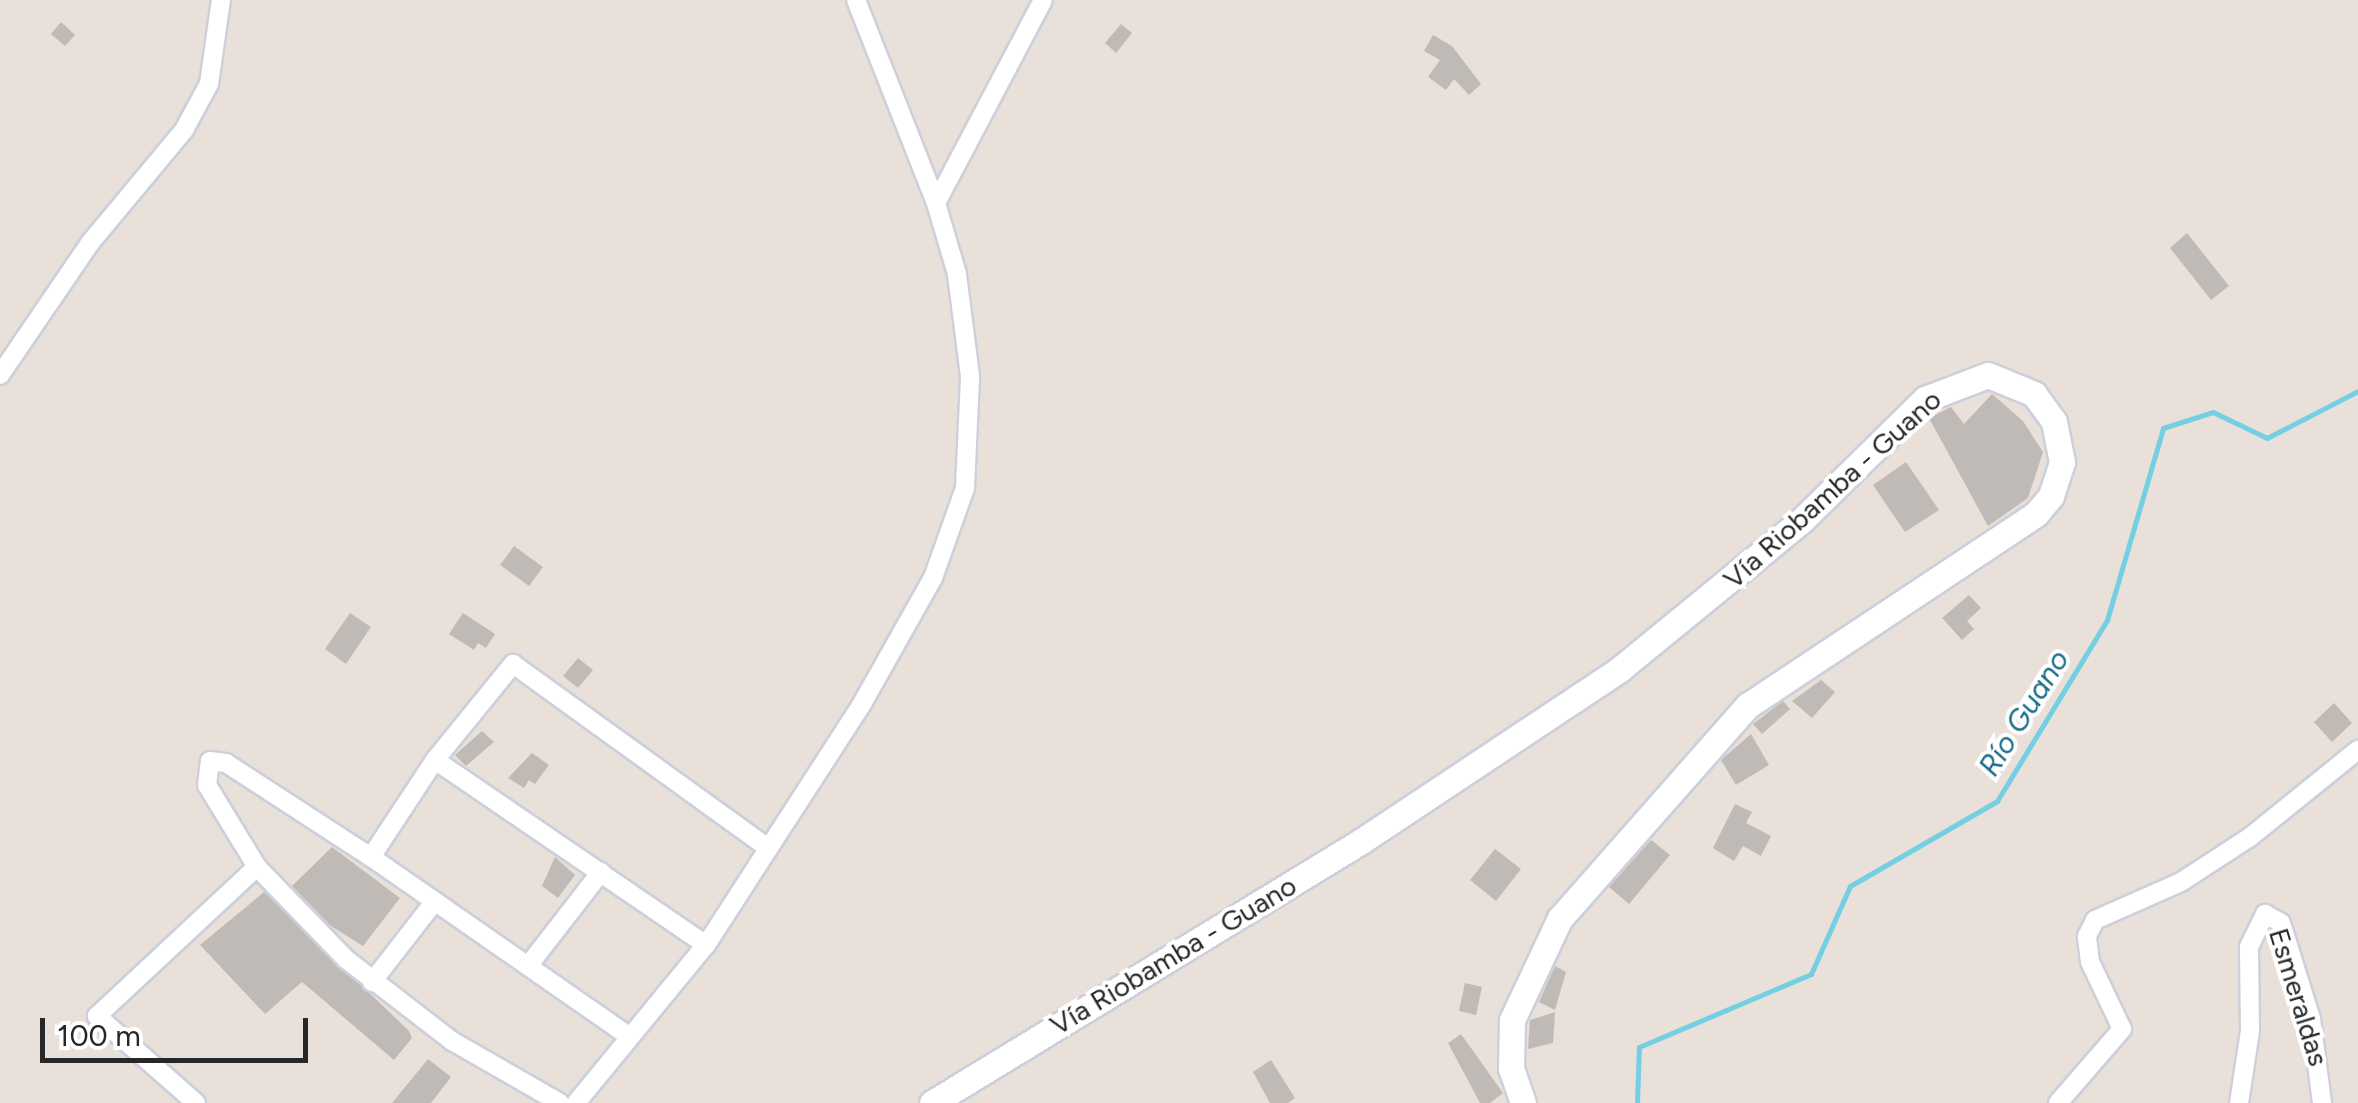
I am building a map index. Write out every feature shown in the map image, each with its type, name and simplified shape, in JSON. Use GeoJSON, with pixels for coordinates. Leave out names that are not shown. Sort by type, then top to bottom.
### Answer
{"type":"FeatureCollection","features":[{"type":"Feature","properties":{"kind":"main road","name":"Vía Riobamba - Guano"},"geometry":{"type":"LineString","coordinates":[[932,1103],[1360,842],[1620,669],[1802,520],[1925,399],[1988,376],[2034,394],[2054,422],[2062,462],[2051,496],[2036,514],[1748,704],[1560,918],[1512,1020],[1512,1068],[1523,1103]]}},
{"type":"Feature","properties":{"kind":"street"},"geometry":{"type":"LineString","coordinates":[[0,375],[90,243],[184,130],[209,84],[221,0]]}},
{"type":"Feature","properties":{"kind":"street"},"geometry":{"type":"LineString","coordinates":[[576,1103],[706,945],[863,702],[933,578],[965,488],[970,376],[957,274],[936,203],[856,0]]}},
{"type":"Feature","properties":{"kind":"street"},"geometry":{"type":"LineString","coordinates":[[936,203],[1043,0]]}},
{"type":"Feature","properties":{"kind":"street"},"geometry":{"type":"LineString","coordinates":[[372,857],[435,760],[513,664],[768,848]]}},
{"type":"Feature","properties":{"kind":"street"},"geometry":{"type":"LineString","coordinates":[[2058,1103],[2116,1038],[2120,1021],[2090,962],[2087,936],[2095,920],[2195,873],[2358,750]]}},
{"type":"Feature","properties":{"kind":"street"},"geometry":{"type":"LineString","coordinates":[[435,760],[706,945]]}},
{"type":"Feature","properties":{"kind":"street"},"geometry":{"type":"LineString","coordinates":[[560,1103],[452,1041],[372,982],[257,867],[207,785],[210,761],[226,763],[372,857],[630,1037]]}},
{"type":"Feature","properties":{"kind":"street"},"geometry":{"type":"LineString","coordinates":[[196,1103],[97,1016],[257,867]]}},
{"type":"Feature","properties":{"kind":"street"},"geometry":{"type":"LineString","coordinates":[[528,966],[600,872]]}},
{"type":"Feature","properties":{"kind":"street"},"geometry":{"type":"LineString","coordinates":[[372,982],[434,902]]}},
{"type":"Feature","properties":{"kind":"street","name":"Esmeraldas"},"geometry":{"type":"LineString","coordinates":[[2239,1103],[2250,1031],[2249,947],[2265,914],[2281,922],[2311,1019],[2322,1103]]}},
{"type":"Feature","properties":{"kind":"building"},"geometry":{"type":"Polygon","coordinates":[[[61,22],[75,35],[65,46],[51,34],[61,22]]]}},
{"type":"Feature","properties":{"kind":"building"},"geometry":{"type":"Polygon","coordinates":[[[1121,24],[1132,33],[1116,53],[1105,43],[1121,24]]]}},
{"type":"Feature","properties":{"kind":"building"},"geometry":{"type":"Polygon","coordinates":[[[1433,35],[1452,46],[1481,84],[1469,95],[1454,79],[1446,90],[1428,77],[1440,60],[1424,51],[1433,35]]]}},
{"type":"Feature","properties":{"kind":"building"},"geometry":{"type":"Polygon","coordinates":[[[2187,233],[2229,286],[2211,300],[2170,248],[2187,233]]]}},
{"type":"Feature","properties":{"kind":"building"},"geometry":{"type":"Polygon","coordinates":[[[1992,394],[2023,421],[2043,452],[2028,498],[1988,526],[1929,418],[1951,407],[1964,424],[1992,394]]]}},
{"type":"Feature","properties":{"kind":"building"},"geometry":{"type":"Polygon","coordinates":[[[1906,462],[1939,510],[1905,532],[1873,485],[1906,462]]]}},
{"type":"Feature","properties":{"kind":"building"},"geometry":{"type":"Polygon","coordinates":[[[514,546],[543,567],[529,586],[500,565],[514,546]]]}},
{"type":"Feature","properties":{"kind":"building"},"geometry":{"type":"Polygon","coordinates":[[[1969,595],[1981,608],[1967,621],[1974,629],[1962,640],[1942,618],[1969,595]]]}},
{"type":"Feature","properties":{"kind":"building"},"geometry":{"type":"Polygon","coordinates":[[[350,613],[371,627],[346,664],[325,649],[350,613]]]}},
{"type":"Feature","properties":{"kind":"building"},"geometry":{"type":"Polygon","coordinates":[[[463,613],[495,634],[486,648],[478,643],[474,650],[449,634],[463,613]]]}},
{"type":"Feature","properties":{"kind":"building"},"geometry":{"type":"Polygon","coordinates":[[[578,658],[593,670],[578,688],[563,676],[578,658]]]}},
{"type":"Feature","properties":{"kind":"building"},"geometry":{"type":"Polygon","coordinates":[[[1821,680],[1835,692],[1812,718],[1792,701],[1821,680]]]}},
{"type":"Feature","properties":{"kind":"building"},"geometry":{"type":"Polygon","coordinates":[[[1783,701],[1790,709],[1762,734],[1753,724],[1783,701]]]}},
{"type":"Feature","properties":{"kind":"building"},"geometry":{"type":"Polygon","coordinates":[[[2334,703],[2352,723],[2332,742],[2314,722],[2334,703]]]}},
{"type":"Feature","properties":{"kind":"building"},"geometry":{"type":"Polygon","coordinates":[[[482,731],[494,742],[466,766],[455,755],[482,731]]]}},
{"type":"Feature","properties":{"kind":"building"},"geometry":{"type":"Polygon","coordinates":[[[1751,734],[1769,765],[1736,785],[1721,760],[1751,734]]]}},
{"type":"Feature","properties":{"kind":"building"},"geometry":{"type":"Polygon","coordinates":[[[532,753],[549,765],[535,784],[529,780],[524,788],[508,778],[532,753]]]}},
{"type":"Feature","properties":{"kind":"building"},"geometry":{"type":"Polygon","coordinates":[[[1735,804],[1752,812],[1746,823],[1771,836],[1761,856],[1743,846],[1734,861],[1713,848],[1735,804]]]}},
{"type":"Feature","properties":{"kind":"building"},"geometry":{"type":"Polygon","coordinates":[[[1651,840],[1670,855],[1629,904],[1609,887],[1651,840]]]}},
{"type":"Feature","properties":{"kind":"building"},"geometry":{"type":"Polygon","coordinates":[[[332,847],[400,898],[363,946],[331,926],[292,886],[332,847]]]}},
{"type":"Feature","properties":{"kind":"building"},"geometry":{"type":"Polygon","coordinates":[[[1495,849],[1521,869],[1496,901],[1470,880],[1495,849]]]}},
{"type":"Feature","properties":{"kind":"building"},"geometry":{"type":"Polygon","coordinates":[[[555,857],[575,875],[558,898],[542,886],[555,857]]]}},
{"type":"Feature","properties":{"kind":"building"},"geometry":{"type":"Polygon","coordinates":[[[264,892],[409,1031],[412,1038],[394,1060],[302,982],[265,1014],[200,945],[264,892]]]}},
{"type":"Feature","properties":{"kind":"building"},"geometry":{"type":"Polygon","coordinates":[[[1555,966],[1566,972],[1555,1010],[1539,1002],[1555,966]]]}},
{"type":"Feature","properties":{"kind":"building"},"geometry":{"type":"Polygon","coordinates":[[[1465,983],[1482,987],[1476,1015],[1459,1011],[1465,983]]]}},
{"type":"Feature","properties":{"kind":"building"},"geometry":{"type":"Polygon","coordinates":[[[1555,1012],[1553,1043],[1528,1049],[1530,1020],[1555,1012]]]}},
{"type":"Feature","properties":{"kind":"building"},"geometry":{"type":"Polygon","coordinates":[[[1461,1034],[1503,1093],[1490,1103],[1480,1103],[1448,1043],[1461,1034]]]}},
{"type":"Feature","properties":{"kind":"building"},"geometry":{"type":"Polygon","coordinates":[[[428,1059],[451,1077],[431,1103],[392,1103],[428,1059]]]}},
{"type":"Feature","properties":{"kind":"building"},"geometry":{"type":"Polygon","coordinates":[[[1271,1060],[1295,1098],[1288,1103],[1270,1103],[1253,1072],[1271,1060]]]}},
{"type":"Feature","properties":{"kind":"waterway","name":"Río Guano"},"geometry":{"type":"LineString","coordinates":[[1637,1103],[1639,1047],[1811,974],[1850,886],[1997,801],[2107,620],[2163,428],[2213,412],[2267,438],[2358,391]]}}]}
